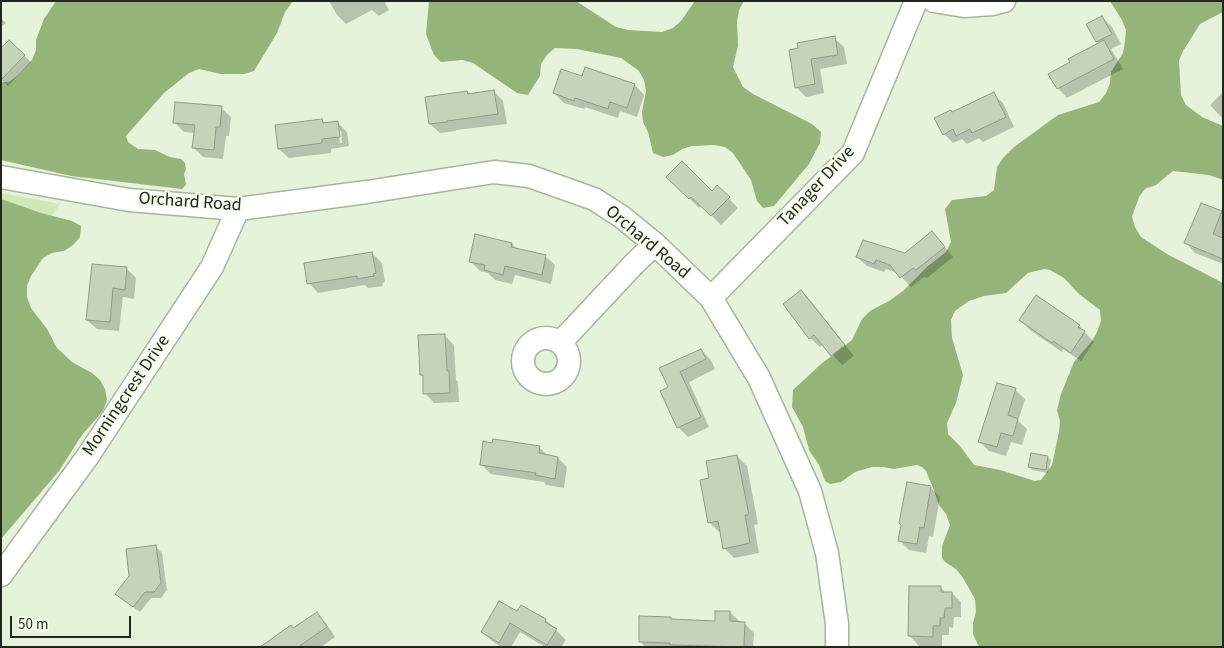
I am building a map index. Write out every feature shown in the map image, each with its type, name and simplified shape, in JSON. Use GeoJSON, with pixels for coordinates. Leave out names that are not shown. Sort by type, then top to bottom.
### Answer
{"type":"FeatureCollection","features":[{"type":"Feature","properties":{"kind":"street","name":"Tanager Drive"},"geometry":{"type":"LineString","coordinates":[[711,298],[853,153],[916,1]]}},
{"type":"Feature","properties":{"kind":"street"},"geometry":{"type":"LineString","coordinates":[[934,1],[964,6],[993,4],[1004,1]]}},
{"type":"Feature","properties":{"kind":"street","name":"Orchard Road"},"geometry":{"type":"LineString","coordinates":[[1,177],[129,200],[238,209],[367,192],[494,172],[529,176],[594,199],[622,217],[655,244],[711,298],[759,378],[810,491],[827,553],[837,624],[837,647]]}},
{"type":"Feature","properties":{"kind":"street","name":"Morningcrest Drive"},"geometry":{"type":"LineString","coordinates":[[1,575],[88,456],[212,267],[238,209]]}},
{"type":"Feature","properties":{"kind":"street"},"geometry":{"type":"LineString","coordinates":[[560,343],[655,244]]}},
{"type":"Feature","properties":{"kind":"green space"},"geometry":{"type":"Polygon","coordinates":[[[56,1],[293,1],[285,12],[277,33],[254,71],[244,74],[221,74],[199,69],[189,73],[164,93],[126,136],[128,142],[138,149],[155,150],[170,157],[181,159],[185,163],[186,169],[184,174],[186,185],[182,189],[71,176],[1,160],[1,82],[9,82],[32,60],[36,50],[36,40],[44,19],[56,1]]]}},
{"type":"Feature","properties":{"kind":"green space"},"geometry":{"type":"Polygon","coordinates":[[[429,1],[576,1],[616,27],[628,30],[662,32],[673,28],[681,21],[695,1],[744,1],[739,10],[737,22],[738,46],[733,67],[743,87],[812,124],[821,132],[820,143],[809,164],[774,206],[763,208],[757,201],[751,180],[733,153],[725,147],[714,145],[692,146],[682,149],[673,155],[663,157],[653,153],[648,132],[643,122],[642,112],[646,91],[644,80],[639,71],[621,58],[577,49],[555,48],[541,64],[540,76],[528,95],[517,93],[473,63],[462,60],[441,62],[434,55],[426,34],[429,1]]]}},
{"type":"Feature","properties":{"kind":"green space"},"geometry":{"type":"Polygon","coordinates":[[[1110,1],[1223,1],[1223,12],[1200,24],[1179,61],[1181,95],[1186,105],[1202,117],[1223,126],[1223,180],[1209,175],[1173,171],[1156,185],[1145,189],[1139,197],[1132,217],[1141,237],[1167,254],[1223,283],[1223,647],[979,647],[973,634],[976,612],[975,599],[956,569],[942,558],[942,546],[950,525],[946,514],[939,505],[926,471],[917,465],[894,469],[872,467],[855,472],[841,482],[830,484],[825,481],[819,465],[809,450],[803,427],[792,407],[793,390],[821,364],[852,340],[862,319],[870,311],[903,291],[928,266],[946,252],[951,242],[945,209],[952,200],[986,196],[994,190],[997,167],[1014,147],[1058,115],[1099,102],[1106,93],[1110,83],[1111,72],[1123,53],[1126,30],[1110,1]],[[1044,269],[1028,273],[1006,293],[984,296],[969,301],[955,311],[951,320],[952,338],[963,375],[956,403],[947,423],[948,434],[974,465],[1000,470],[1035,481],[1041,480],[1052,465],[1059,432],[1060,421],[1057,410],[1061,394],[1074,362],[1092,341],[1101,321],[1100,310],[1079,294],[1064,278],[1050,270],[1044,269]]]}},
{"type":"Feature","properties":{"kind":"green space"},"geometry":{"type":"Polygon","coordinates":[[[1,193],[60,204],[1,288],[1,193]]]}},
{"type":"Feature","properties":{"kind":"green space"},"geometry":{"type":"Polygon","coordinates":[[[1,199],[41,213],[72,221],[81,226],[80,237],[73,245],[64,251],[52,253],[43,258],[31,276],[27,286],[27,297],[31,308],[47,329],[57,348],[72,362],[92,373],[100,380],[105,389],[107,400],[103,411],[82,435],[59,471],[1,539],[1,199]]]}},
{"type":"Feature","properties":{"kind":"building"},"geometry":{"type":"Polygon","coordinates":[[[1102,16],[1112,34],[1096,42],[1086,24],[1102,16]]]}},
{"type":"Feature","properties":{"kind":"building"},"geometry":{"type":"Polygon","coordinates":[[[835,36],[838,55],[811,59],[815,84],[795,88],[789,50],[798,48],[797,43],[835,36]]]}},
{"type":"Feature","properties":{"kind":"building"},"geometry":{"type":"Polygon","coordinates":[[[9,40],[25,55],[1,80],[1,48],[9,40]]]}},
{"type":"Feature","properties":{"kind":"building"},"geometry":{"type":"Polygon","coordinates":[[[1104,40],[1114,59],[1057,89],[1048,74],[1070,62],[1068,59],[1104,40]]]}},
{"type":"Feature","properties":{"kind":"building"},"geometry":{"type":"Polygon","coordinates":[[[585,67],[635,84],[627,108],[610,102],[608,109],[575,98],[574,101],[553,93],[561,69],[582,76],[585,67]]]}},
{"type":"Feature","properties":{"kind":"building"},"geometry":{"type":"Polygon","coordinates":[[[494,90],[498,114],[429,124],[425,97],[467,91],[468,94],[494,90]]]}},
{"type":"Feature","properties":{"kind":"building"},"geometry":{"type":"Polygon","coordinates":[[[994,92],[1006,117],[972,133],[970,129],[956,136],[953,129],[943,135],[934,118],[951,110],[952,112],[994,92]]]}},
{"type":"Feature","properties":{"kind":"building"},"geometry":{"type":"Polygon","coordinates":[[[175,102],[222,106],[220,127],[216,127],[214,150],[192,148],[195,125],[173,123],[175,102]]]}},
{"type":"Feature","properties":{"kind":"building"},"geometry":{"type":"Polygon","coordinates":[[[322,119],[323,123],[338,121],[340,137],[322,139],[322,143],[278,149],[275,125],[322,119]]]}},
{"type":"Feature","properties":{"kind":"building"},"geometry":{"type":"Polygon","coordinates":[[[682,161],[712,191],[717,185],[730,197],[711,216],[691,197],[689,199],[666,177],[682,161]]]}},
{"type":"Feature","properties":{"kind":"building"},"geometry":{"type":"Polygon","coordinates":[[[1201,203],[1222,211],[1213,234],[1223,238],[1223,259],[1184,243],[1201,203]]]}},
{"type":"Feature","properties":{"kind":"building"},"geometry":{"type":"Polygon","coordinates":[[[932,231],[945,247],[916,270],[913,268],[900,278],[890,265],[876,260],[874,264],[856,257],[863,240],[905,253],[932,231]]]}},
{"type":"Feature","properties":{"kind":"building"},"geometry":{"type":"Polygon","coordinates":[[[475,234],[512,243],[511,247],[546,255],[542,275],[505,266],[503,275],[484,270],[485,265],[469,262],[475,234]]]}},
{"type":"Feature","properties":{"kind":"building"},"geometry":{"type":"Polygon","coordinates":[[[372,252],[376,273],[373,274],[374,276],[357,279],[357,276],[307,284],[304,263],[372,252]]]}},
{"type":"Feature","properties":{"kind":"building"},"geometry":{"type":"Polygon","coordinates":[[[92,264],[127,267],[125,290],[113,288],[110,322],[86,320],[92,264]]]}},
{"type":"Feature","properties":{"kind":"building"},"geometry":{"type":"Polygon","coordinates":[[[801,290],[845,345],[831,356],[814,335],[809,339],[783,304],[801,290]]]}},
{"type":"Feature","properties":{"kind":"building"},"geometry":{"type":"Polygon","coordinates":[[[1036,295],[1080,325],[1078,327],[1085,331],[1071,353],[1053,341],[1052,343],[1019,320],[1036,295]]]}},
{"type":"Feature","properties":{"kind":"building"},"geometry":{"type":"Polygon","coordinates":[[[445,334],[450,393],[423,394],[423,375],[420,375],[418,335],[445,334]]]}},
{"type":"Feature","properties":{"kind":"building"},"geometry":{"type":"Polygon","coordinates":[[[701,349],[706,359],[680,372],[701,417],[677,428],[660,391],[668,387],[659,368],[701,349]]]}},
{"type":"Feature","properties":{"kind":"building"},"geometry":{"type":"Polygon","coordinates":[[[997,383],[1016,388],[1008,415],[1018,419],[1013,436],[1001,433],[997,447],[978,442],[997,383]]]}},
{"type":"Feature","properties":{"kind":"building"},"geometry":{"type":"Polygon","coordinates":[[[493,439],[540,446],[539,453],[558,457],[555,479],[535,475],[536,473],[480,465],[483,441],[492,443],[493,439]]]}},
{"type":"Feature","properties":{"kind":"building"},"geometry":{"type":"Polygon","coordinates":[[[1031,453],[1048,456],[1046,470],[1028,467],[1031,453]]]}},
{"type":"Feature","properties":{"kind":"building"},"geometry":{"type":"Polygon","coordinates":[[[737,455],[749,515],[745,515],[750,543],[723,549],[718,521],[708,523],[700,480],[709,478],[706,461],[737,455]]]}},
{"type":"Feature","properties":{"kind":"building"},"geometry":{"type":"Polygon","coordinates":[[[907,482],[931,486],[924,528],[920,527],[917,544],[898,541],[901,525],[899,523],[907,482]]]}},
{"type":"Feature","properties":{"kind":"building"},"geometry":{"type":"Polygon","coordinates":[[[156,545],[161,583],[154,592],[145,592],[133,607],[115,594],[129,576],[126,549],[156,545]]]}},
{"type":"Feature","properties":{"kind":"building"},"geometry":{"type":"Polygon","coordinates":[[[909,586],[941,586],[941,592],[952,592],[952,608],[945,608],[944,618],[940,618],[940,626],[933,626],[933,637],[908,636],[909,586]]]}},
{"type":"Feature","properties":{"kind":"building"},"geometry":{"type":"Polygon","coordinates":[[[499,601],[517,611],[521,605],[546,619],[545,622],[557,629],[547,645],[510,623],[499,643],[481,632],[499,601]]]}},
{"type":"Feature","properties":{"kind":"building"},"geometry":{"type":"Polygon","coordinates":[[[715,611],[730,611],[730,621],[745,622],[744,647],[670,645],[670,643],[639,642],[639,616],[715,621],[715,611]]]}},
{"type":"Feature","properties":{"kind":"building"},"geometry":{"type":"Polygon","coordinates":[[[317,612],[327,627],[298,647],[260,647],[291,625],[293,628],[317,612]]]}}]}
